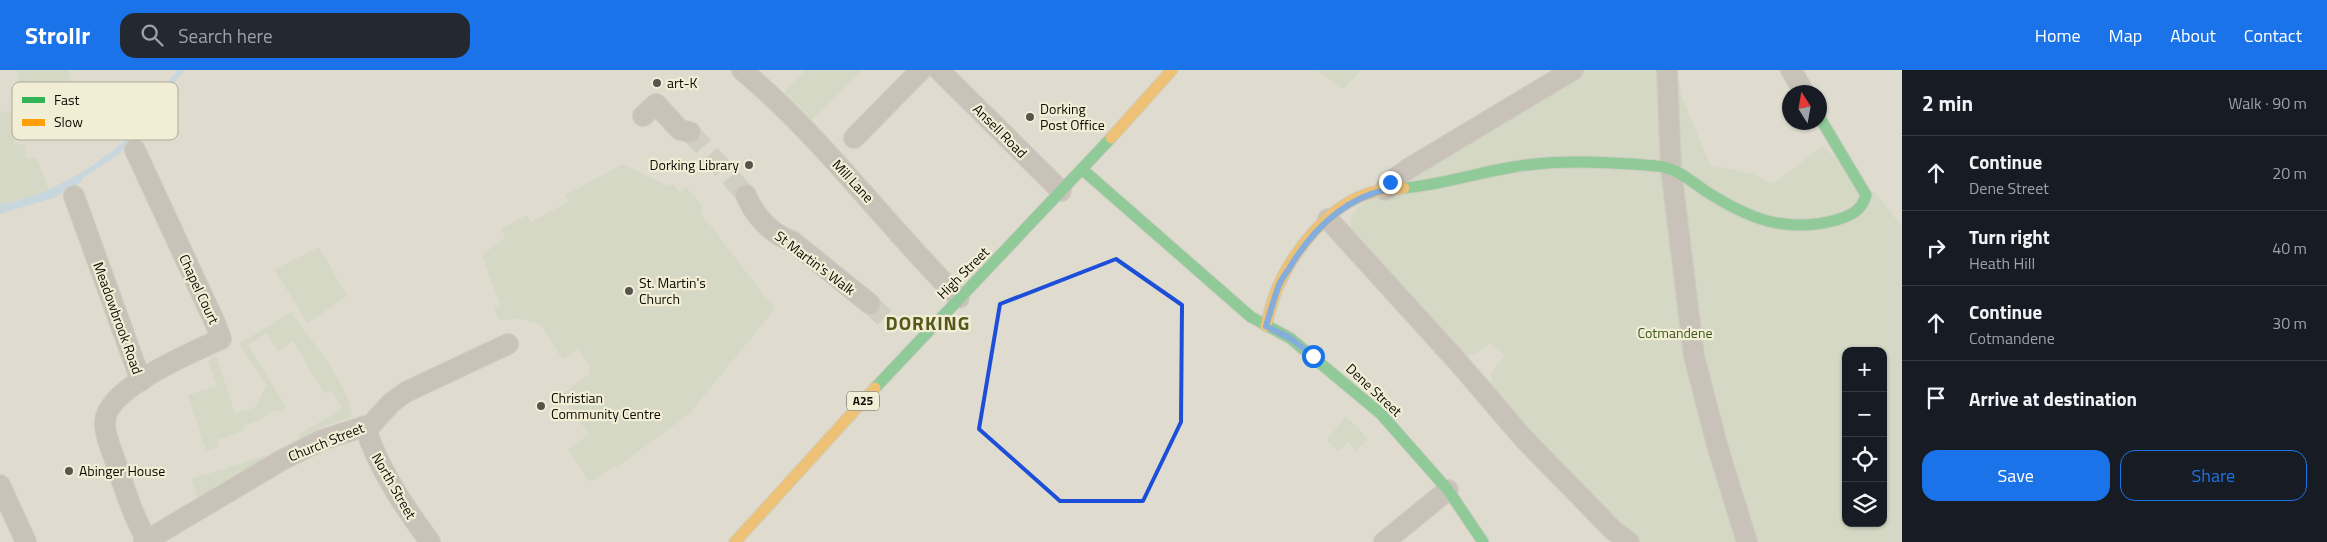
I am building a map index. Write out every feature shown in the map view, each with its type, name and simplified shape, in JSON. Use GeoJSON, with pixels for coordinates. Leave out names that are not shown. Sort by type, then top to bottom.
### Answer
{"type":"FeatureCollection","features":[{"type":"Feature","properties":{"kind":"street","name":"Mill Lane"},"geometry":{"type":"LineString","coordinates":[[742,70],[835,161],[958,298]]}},
{"type":"Feature","properties":{"kind":"street"},"geometry":{"type":"LineString","coordinates":[[854,138],[921,70]]}},
{"type":"Feature","properties":{"kind":"street","name":"Ansell Road"},"geometry":{"type":"LineString","coordinates":[[940,70],[1062,191]]}},
{"type":"Feature","properties":{"kind":"street","name":"High Street"},"geometry":{"type":"LineString","coordinates":[[735,542],[778,492],[958,298],[1083,170],[1172,70]]}},
{"type":"Feature","properties":{"kind":"street"},"geometry":{"type":"LineString","coordinates":[[1385,190],[1390,182],[1408,169],[1573,70]]}},
{"type":"Feature","properties":{"kind":"street"},"geometry":{"type":"LineString","coordinates":[[1667,70],[1671,169],[1694,356],[1717,445],[1747,542]]}},
{"type":"Feature","properties":{"kind":"street"},"geometry":{"type":"LineString","coordinates":[[1791,70],[1800,85]]}},
{"type":"Feature","properties":{"kind":"street"},"geometry":{"type":"LineString","coordinates":[[643,116],[656,104],[680,130],[690,132]]}},
{"type":"Feature","properties":{"kind":"street"},"geometry":{"type":"LineString","coordinates":[[1266,326],[1280,284],[1307,242],[1328,220],[1350,203],[1368,194],[1428,185],[1484,172],[1543,163],[1659,166],[1671,169],[1746,215],[1771,224],[1792,227],[1820,225],[1856,212],[1865,204],[1866,196],[1827,130]]}},
{"type":"Feature","properties":{"kind":"street","name":"Chapel Court"},"geometry":{"type":"LineString","coordinates":[[135,150],[164,208],[175,238],[216,324],[221,340],[187,355],[141,381]]}},
{"type":"Feature","properties":{"kind":"street","name":"Dene Street"},"geometry":{"type":"LineString","coordinates":[[1083,170],[1252,318],[1290,338],[1349,385],[1381,414],[1448,490],[1483,542]]}},
{"type":"Feature","properties":{"kind":"street","name":"St Martin's Walk"},"geometry":{"type":"LineString","coordinates":[[746,195],[750,206],[778,237],[792,241],[870,304]]}},
{"type":"Feature","properties":{"kind":"street","name":"Meadowbrook Road"},"geometry":{"type":"LineString","coordinates":[[74,196],[141,381],[112,403],[105,420],[119,471],[145,541]]}},
{"type":"Feature","properties":{"kind":"street"},"geometry":{"type":"LineString","coordinates":[[1328,220],[1458,362],[1525,440],[1614,531],[1629,542]]}},
{"type":"Feature","properties":{"kind":"street","name":"Church Street"},"geometry":{"type":"LineString","coordinates":[[145,541],[282,460],[322,440],[372,424],[391,403],[406,392],[508,344]]}},
{"type":"Feature","properties":{"kind":"street","name":"North Street"},"geometry":{"type":"LineString","coordinates":[[365,426],[371,446],[397,496],[430,542]]}},
{"type":"Feature","properties":{"kind":"street"},"geometry":{"type":"LineString","coordinates":[[0,485],[26,542]]}},
{"type":"Feature","properties":{"kind":"street"},"geometry":{"type":"LineString","coordinates":[[1384,542],[1448,490]]}},
{"type":"Feature","properties":{"kind":"highlighted area"},"geometry":{"type":"Polygon","coordinates":[[[1116,259],[1182,305],[1181,422],[1143,501],[1060,501],[979,429],[1000,304],[1116,259]]]}},
{"type":"Feature","properties":{"kind":"green space"},"geometry":{"type":"Polygon","coordinates":[[[17,70],[68,70],[70,82],[19,82],[17,70]]]}},
{"type":"Feature","properties":{"kind":"green space"},"geometry":{"type":"Polygon","coordinates":[[[805,70],[861,70],[812,120],[784,92],[805,70]]]}},
{"type":"Feature","properties":{"kind":"green space"},"geometry":{"type":"Polygon","coordinates":[[[1317,70],[1361,70],[1343,89],[1317,70]]]}},
{"type":"Feature","properties":{"kind":"green space","name":"Cotmandene"},"geometry":{"type":"Polygon","coordinates":[[[1587,70],[1676,70],[1682,97],[1710,165],[1753,174],[1773,184],[1822,146],[1879,197],[1902,227],[1902,542],[1635,542],[1535,444],[1491,386],[1492,373],[1505,357],[1491,342],[1475,355],[1466,355],[1457,350],[1351,227],[1351,217],[1358,207],[1587,70]]]}},
{"type":"Feature","properties":{"kind":"green space"},"geometry":{"type":"Polygon","coordinates":[[[7,111],[12,115],[12,140],[21,140],[13,141],[14,145],[24,144],[27,159],[36,157],[49,190],[13,203],[0,204],[0,112],[7,111]]]}},
{"type":"Feature","properties":{"kind":"green space"},"geometry":{"type":"Polygon","coordinates":[[[623,164],[668,186],[673,184],[680,192],[686,187],[702,205],[700,212],[775,309],[688,415],[617,467],[615,465],[596,479],[589,481],[568,450],[589,434],[560,396],[590,373],[589,365],[578,349],[562,359],[540,324],[521,319],[499,320],[494,308],[500,305],[482,255],[505,238],[501,229],[527,215],[531,222],[568,202],[565,195],[623,164]]]}},
{"type":"Feature","properties":{"kind":"green space"},"geometry":{"type":"Polygon","coordinates":[[[319,247],[347,296],[308,323],[274,270],[319,247]]]}},
{"type":"Feature","properties":{"kind":"green space"},"geometry":{"type":"Polygon","coordinates":[[[291,312],[337,377],[350,404],[352,416],[321,428],[300,440],[297,436],[342,408],[331,390],[325,394],[293,341],[278,351],[267,333],[248,345],[286,407],[278,412],[276,409],[257,421],[243,426],[244,431],[217,440],[219,447],[206,451],[188,395],[217,386],[208,361],[216,356],[235,414],[254,408],[267,386],[239,344],[291,312]]]}},
{"type":"Feature","properties":{"kind":"green space"},"geometry":{"type":"Polygon","coordinates":[[[1346,416],[1368,439],[1356,451],[1348,442],[1338,451],[1327,440],[1346,416]]]}},
{"type":"Feature","properties":{"kind":"green space"},"geometry":{"type":"Polygon","coordinates":[[[267,455],[268,461],[198,501],[192,479],[267,455]]]}},
{"type":"Feature","properties":{"kind":"water"},"geometry":{"type":"Polygon","coordinates":[[[125,140],[134,140],[118,155],[81,179],[82,182],[56,197],[0,214],[0,204],[16,201],[54,187],[93,165],[125,140]]]}},
{"type":"Feature","properties":{"kind":"waterway"},"geometry":{"type":"LineString","coordinates":[[172,82],[181,70]]}},
{"type":"Feature","properties":{"kind":"tunnel"},"geometry":{"type":"LineString","coordinates":[[690,132],[746,195]]}},
{"type":"Feature","properties":{"kind":"tunnel"},"geometry":{"type":"LineString","coordinates":[[870,304],[891,324]]}},
{"type":"Feature","properties":{"kind":"traffic: fast"},"geometry":{"type":"LineString","coordinates":[[1404,188],[1531,164],[1603,162],[1657,166],[1676,171],[1720,200],[1767,221],[1783,224],[1817,224],[1851,215],[1862,205],[1866,195],[1827,130]]}},
{"type":"Feature","properties":{"kind":"traffic: fast"},"geometry":{"type":"LineString","coordinates":[[875,388],[1111,138]]}},
{"type":"Feature","properties":{"kind":"traffic: fast"},"geometry":{"type":"LineString","coordinates":[[1083,170],[1251,317],[1290,338],[1381,414],[1448,490],[1483,542]]}},
{"type":"Feature","properties":{"kind":"traffic: slow"},"geometry":{"type":"LineString","coordinates":[[1111,138],[1172,70]]}},
{"type":"Feature","properties":{"kind":"traffic: slow"},"geometry":{"type":"LineString","coordinates":[[1266,326],[1277,289],[1284,274],[1314,231],[1340,208],[1355,199],[1378,191],[1404,188]]}},
{"type":"Feature","properties":{"kind":"traffic: slow"},"geometry":{"type":"LineString","coordinates":[[735,542],[875,388]]}},
{"type":"Feature","properties":{"kind":"place","name":"art-K"},"geometry":{"type":"Point","coordinates":[657,83]}},
{"type":"Feature","properties":{"kind":"place","name":"Dorking Post Office"},"geometry":{"type":"Point","coordinates":[1030,117]}},
{"type":"Feature","properties":{"kind":"place","name":"Dorking Library"},"geometry":{"type":"Point","coordinates":[749,165]}},
{"type":"Feature","properties":{"kind":"place","name":"St. Martin's Church"},"geometry":{"type":"Point","coordinates":[629,291]}},
{"type":"Feature","properties":{"kind":"place","name":"Christian Community Centre"},"geometry":{"type":"Point","coordinates":[541,406]}},
{"type":"Feature","properties":{"kind":"place","name":"Abinger House"},"geometry":{"type":"Point","coordinates":[69,471]}},
{"type":"Feature","properties":{"kind":"district","name":"DORKING"},"geometry":{"type":"Point","coordinates":[928,323]}},
{"type":"Feature","properties":{"kind":"route"},"geometry":{"type":"LineString","coordinates":[[1313,356],[1290,338],[1266,326],[1280,284],[1307,242],[1328,220],[1350,203],[1368,194],[1385,190],[1390,182]]}}]}
